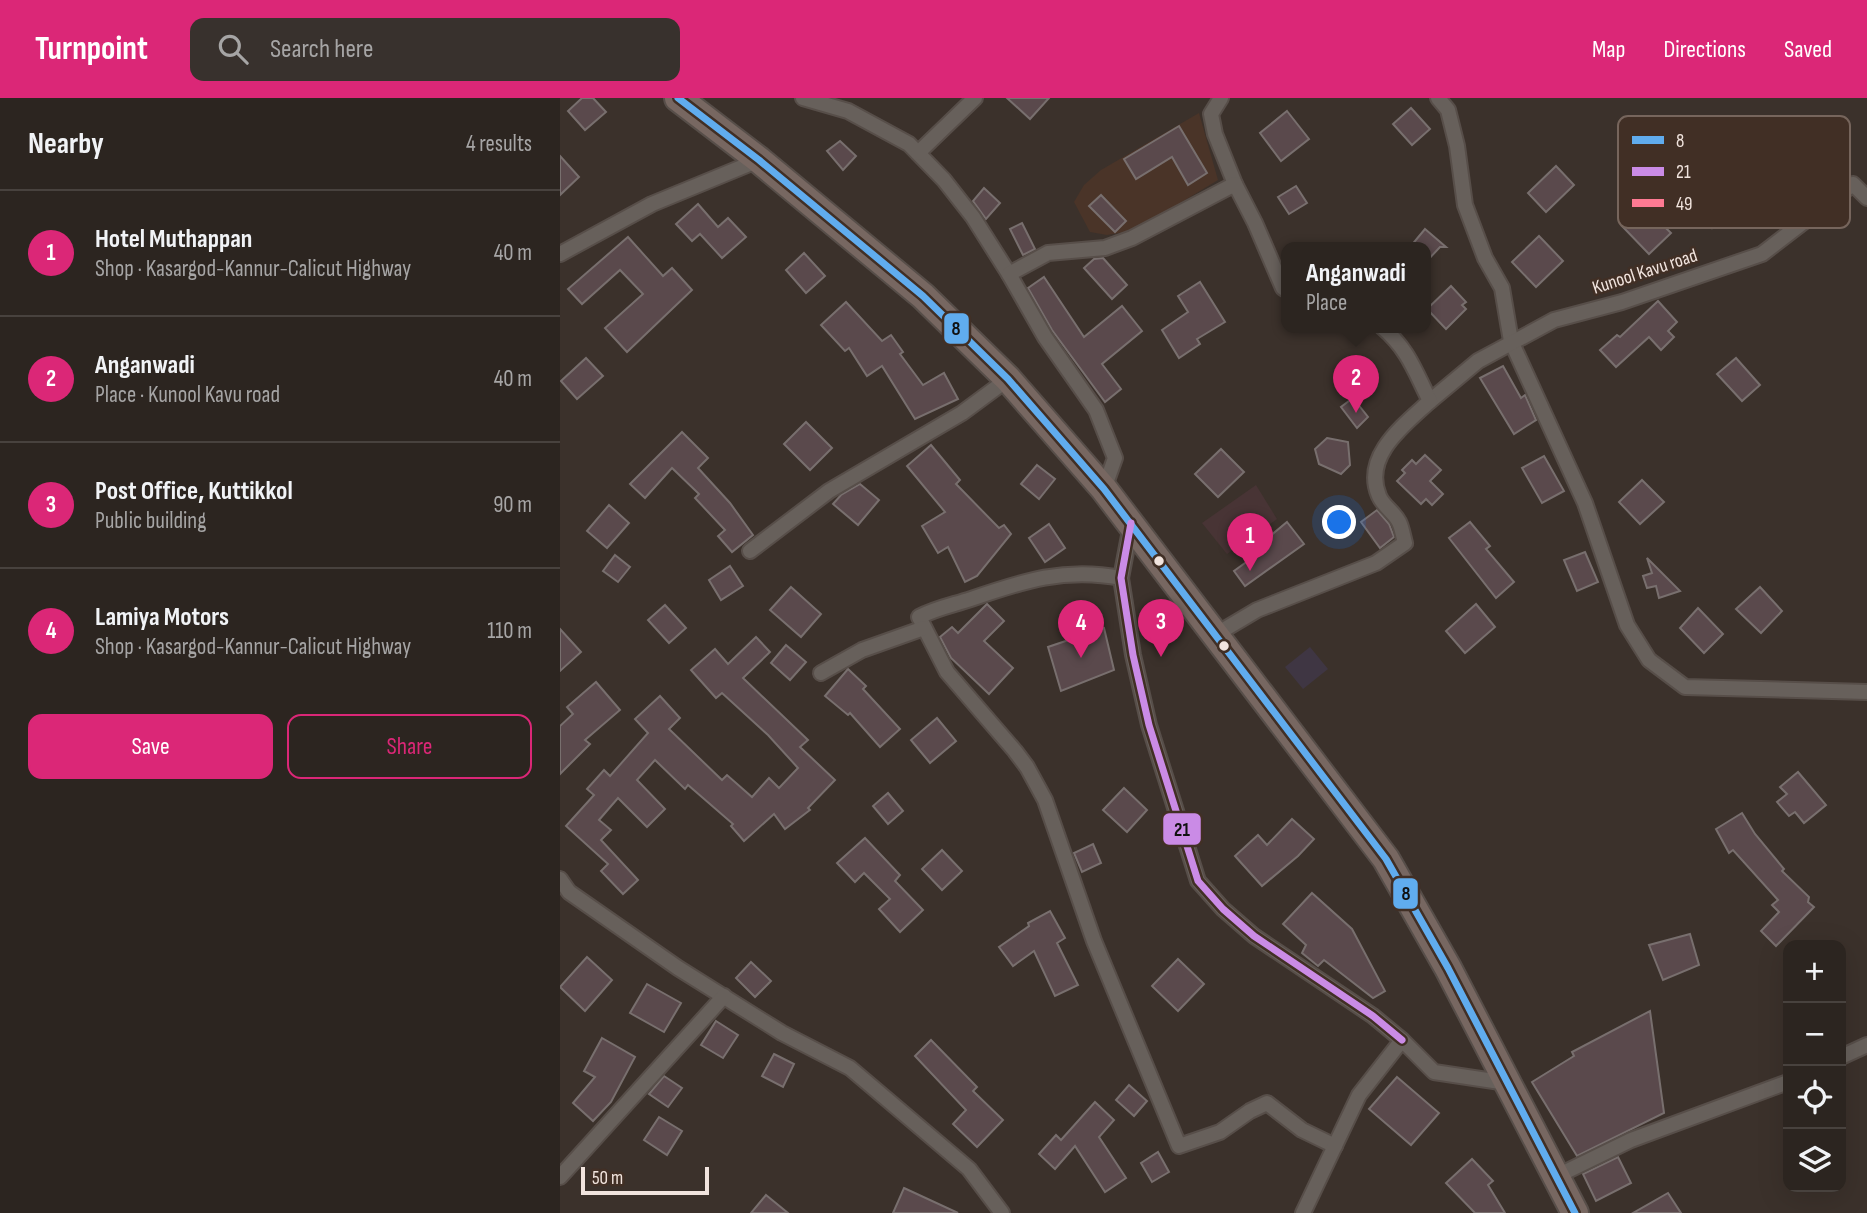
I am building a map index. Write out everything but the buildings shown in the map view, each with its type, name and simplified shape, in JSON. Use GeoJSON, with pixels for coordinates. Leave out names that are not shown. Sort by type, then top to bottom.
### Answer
{"type":"FeatureCollection","features":[{"type":"Feature","properties":{"kind":"highway"},"geometry":{"type":"LineString","coordinates":[[678,98],[923,296],[1008,379],[1104,489],[1386,859],[1448,968],[1574,1213]]}},
{"type":"Feature","properties":{"kind":"street"},"geometry":{"type":"LineString","coordinates":[[803,98],[848,111],[909,145],[944,180],[973,217],[1045,337],[1096,410],[1115,458],[1104,489]]}},
{"type":"Feature","properties":{"kind":"street"},"geometry":{"type":"LineString","coordinates":[[918,153],[975,98]]}},
{"type":"Feature","properties":{"kind":"street"},"geometry":{"type":"LineString","coordinates":[[1221,98],[1211,114],[1215,134],[1281,283]]}},
{"type":"Feature","properties":{"kind":"street"},"geometry":{"type":"LineString","coordinates":[[1438,98],[1448,110],[1457,146],[1465,205],[1485,258],[1502,288],[1511,341],[1585,503],[1626,625],[1649,660],[1685,687],[1867,692]]}},
{"type":"Feature","properties":{"kind":"street"},"geometry":{"type":"LineString","coordinates":[[560,254],[652,204],[758,160]]}},
{"type":"Feature","properties":{"kind":"street"},"geometry":{"type":"LineString","coordinates":[[1009,274],[1048,253],[1105,248],[1132,238],[1235,184]]}},
{"type":"Feature","properties":{"kind":"street","name":"Kunool Kavu road"},"geometry":{"type":"LineString","coordinates":[[1850,186],[1853,184],[1867,198]]}},
{"type":"Feature","properties":{"kind":"street","name":"Kunool Kavu road"},"geometry":{"type":"LineString","coordinates":[[1215,635],[1257,610],[1376,563],[1405,543],[1399,520],[1380,499],[1373,477],[1377,461],[1397,431],[1478,361],[1554,320],[1622,302],[1762,254],[1796,228]]}},
{"type":"Feature","properties":{"kind":"street"},"geometry":{"type":"LineString","coordinates":[[1389,333],[1412,361],[1430,401]]}},
{"type":"Feature","properties":{"kind":"street"},"geometry":{"type":"LineString","coordinates":[[750,551],[829,491],[962,413],[1008,379]]}},
{"type":"Feature","properties":{"kind":"street"},"geometry":{"type":"LineString","coordinates":[[1131,523],[1121,578],[1133,655],[1149,725],[1198,881],[1223,909],[1254,936],[1373,1016],[1434,1072],[1507,1083]]}},
{"type":"Feature","properties":{"kind":"street"},"geometry":{"type":"LineString","coordinates":[[1121,578],[1098,573],[1064,573],[1027,580],[919,617],[947,672],[1015,751],[1045,800],[1094,940],[1179,1146],[1220,1132],[1250,1111],[1267,1103],[1302,1130],[1335,1146]]}},
{"type":"Feature","properties":{"kind":"street"},"geometry":{"type":"LineString","coordinates":[[821,673],[862,650],[924,628]]}},
{"type":"Feature","properties":{"kind":"street"},"geometry":{"type":"LineString","coordinates":[[560,879],[569,892],[678,968],[782,1032],[850,1068],[970,1169],[1002,1213]]}},
{"type":"Feature","properties":{"kind":"street"},"geometry":{"type":"LineString","coordinates":[[560,1177],[724,996]]}},
{"type":"Feature","properties":{"kind":"street"},"geometry":{"type":"LineString","coordinates":[[1303,1213],[1359,1096],[1402,1040]]}},
{"type":"Feature","properties":{"kind":"street"},"geometry":{"type":"LineString","coordinates":[[1846,1055],[1867,1045]]}},
{"type":"Feature","properties":{"kind":"street"},"geometry":{"type":"LineString","coordinates":[[1555,1177],[1631,1140],[1783,1084]]}},
{"type":"Feature","properties":{"kind":"shaded area"},"geometry":{"type":"Polygon","coordinates":[[[1199,113],[1218,180],[1136,230],[1107,235],[1090,232],[1074,202],[1084,185],[1101,170],[1199,113]]]}},
{"type":"Feature","properties":{"kind":"shaded area"},"geometry":{"type":"Polygon","coordinates":[[[1256,485],[1277,519],[1227,554],[1202,523],[1256,485]]]}},
{"type":"Feature","properties":{"kind":"shaded area"},"geometry":{"type":"Polygon","coordinates":[[[1310,647],[1328,669],[1303,689],[1285,667],[1310,647]]]}},
{"type":"Feature","properties":{"kind":"transit line","name":"8"},"geometry":{"type":"LineString","coordinates":[[678,98],[759,160],[923,296],[1008,379],[1104,489],[1386,859],[1448,968],[1575,1213]]}},
{"type":"Feature","properties":{"kind":"transit line","name":"21"},"geometry":{"type":"LineString","coordinates":[[1131,523],[1121,578],[1133,655],[1149,725],[1198,881],[1223,909],[1254,936],[1373,1016],[1402,1040]]}},
{"type":"Feature","properties":{"kind":"place","name":"Anganwadi"},"geometry":{"type":"Point","coordinates":[1356,413]}},
{"type":"Feature","properties":{"kind":"place","name":"Hotel Muthappan"},"geometry":{"type":"Point","coordinates":[1250,571]}},
{"type":"Feature","properties":{"kind":"place","name":"Post Office, Kuttikkol"},"geometry":{"type":"Point","coordinates":[1161,657]}},
{"type":"Feature","properties":{"kind":"place","name":"Lamiya Motors"},"geometry":{"type":"Point","coordinates":[1081,658]}}]}
